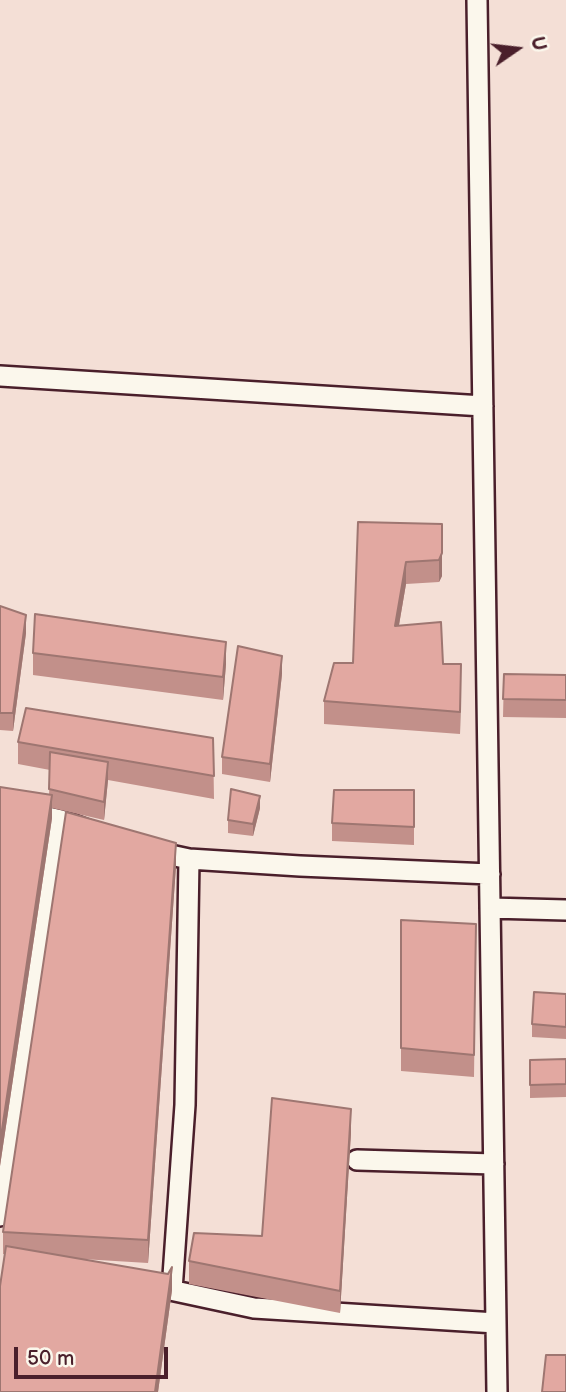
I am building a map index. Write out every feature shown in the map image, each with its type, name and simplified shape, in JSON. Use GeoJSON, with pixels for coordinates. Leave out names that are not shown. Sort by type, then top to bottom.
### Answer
{"type":"FeatureCollection","features":[{"type":"Feature","properties":{"kind":"street"},"geometry":{"type":"LineString","coordinates":[[477,0],[497,1392]]}},
{"type":"Feature","properties":{"kind":"street"},"geometry":{"type":"LineString","coordinates":[[0,376],[483,405]]}},
{"type":"Feature","properties":{"kind":"street"},"geometry":{"type":"LineString","coordinates":[[0,806],[61,820],[107,837]]}},
{"type":"Feature","properties":{"kind":"street"},"geometry":{"type":"LineString","coordinates":[[0,1216],[34,967],[61,820]]}},
{"type":"Feature","properties":{"kind":"street"},"geometry":{"type":"LineString","coordinates":[[131,845],[189,859],[490,874]]}},
{"type":"Feature","properties":{"kind":"street"},"geometry":{"type":"LineString","coordinates":[[172,1290],[185,1105],[189,859]]}},
{"type":"Feature","properties":{"kind":"street"},"geometry":{"type":"LineString","coordinates":[[491,908],[566,910]]}},
{"type":"Feature","properties":{"kind":"street"},"geometry":{"type":"LineString","coordinates":[[357,1160],[494,1164]]}},
{"type":"Feature","properties":{"kind":"street"},"geometry":{"type":"LineString","coordinates":[[132,1282],[254,1308],[496,1323]]}},
{"type":"Feature","properties":{"kind":"building"},"geometry":{"type":"Polygon","coordinates":[[[358,522],[442,524],[442,553],[439,560],[406,562],[395,626],[441,622],[443,664],[461,664],[460,712],[324,701],[334,663],[353,663],[358,522]]]}},
{"type":"Feature","properties":{"kind":"building"},"geometry":{"type":"Polygon","coordinates":[[[0,606],[26,615],[13,713],[0,713],[0,606]]]}},
{"type":"Feature","properties":{"kind":"building"},"geometry":{"type":"Polygon","coordinates":[[[35,614],[226,642],[223,677],[33,653],[35,614]]]}},
{"type":"Feature","properties":{"kind":"building"},"geometry":{"type":"Polygon","coordinates":[[[238,646],[282,656],[270,764],[222,757],[238,646]]]}},
{"type":"Feature","properties":{"kind":"building"},"geometry":{"type":"Polygon","coordinates":[[[504,674],[566,675],[566,700],[503,699],[504,674]]]}},
{"type":"Feature","properties":{"kind":"building"},"geometry":{"type":"Polygon","coordinates":[[[26,708],[213,738],[214,776],[18,742],[26,708]]]}},
{"type":"Feature","properties":{"kind":"building"},"geometry":{"type":"Polygon","coordinates":[[[50,752],[108,762],[104,802],[49,789],[50,752]]]}},
{"type":"Feature","properties":{"kind":"building"},"geometry":{"type":"Polygon","coordinates":[[[0,787],[52,795],[0,1143],[0,787]]]}},
{"type":"Feature","properties":{"kind":"building"},"geometry":{"type":"Polygon","coordinates":[[[231,789],[260,796],[253,824],[228,820],[231,789]]]}},
{"type":"Feature","properties":{"kind":"building"},"geometry":{"type":"Polygon","coordinates":[[[334,790],[414,790],[414,827],[332,823],[334,790]]]}},
{"type":"Feature","properties":{"kind":"building"},"geometry":{"type":"Polygon","coordinates":[[[66,812],[176,843],[148,1240],[3,1232],[66,812]]]}},
{"type":"Feature","properties":{"kind":"building"},"geometry":{"type":"Polygon","coordinates":[[[401,920],[476,924],[474,1055],[401,1048],[401,920]]]}},
{"type":"Feature","properties":{"kind":"building"},"geometry":{"type":"Polygon","coordinates":[[[534,992],[566,994],[566,1027],[532,1024],[534,992]]]}},
{"type":"Feature","properties":{"kind":"building"},"geometry":{"type":"Polygon","coordinates":[[[566,1059],[566,1084],[530,1085],[530,1060],[566,1059]]]}},
{"type":"Feature","properties":{"kind":"building"},"geometry":{"type":"Polygon","coordinates":[[[272,1098],[351,1109],[340,1291],[189,1261],[194,1233],[262,1236],[272,1098]]]}},
{"type":"Feature","properties":{"kind":"building"},"geometry":{"type":"Polygon","coordinates":[[[6,1246],[168,1274],[172,1267],[155,1392],[0,1392],[0,1286],[6,1246]]]}},
{"type":"Feature","properties":{"kind":"building"},"geometry":{"type":"Polygon","coordinates":[[[546,1355],[566,1355],[566,1392],[542,1392],[546,1355]]]}}]}
